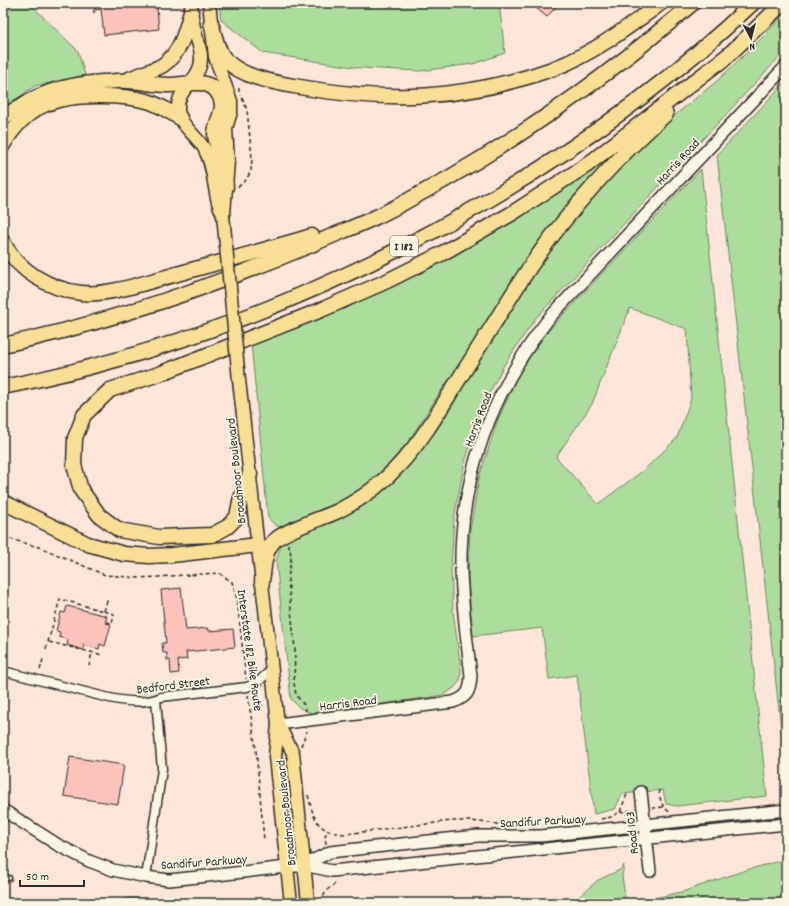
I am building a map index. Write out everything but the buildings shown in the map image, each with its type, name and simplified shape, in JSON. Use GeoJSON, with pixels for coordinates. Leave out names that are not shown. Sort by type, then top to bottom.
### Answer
{"type":"FeatureCollection","features":[{"type":"Feature","properties":{"kind":"highway"},"geometry":{"type":"LineString","coordinates":[[212,23],[220,52],[227,62],[238,70],[269,82],[355,96],[404,97],[475,91],[517,81],[557,67],[587,52],[619,33],[661,3]]}},
{"type":"Feature","properties":{"kind":"highway"},"geometry":{"type":"LineString","coordinates":[[3,345],[79,328],[193,292],[265,264],[376,217],[463,170],[546,117],[626,58],[693,3]]}},
{"type":"Feature","properties":{"kind":"highway","name":"I 182"},"geometry":{"type":"LineString","coordinates":[[3,387],[112,361],[159,347],[241,319],[337,279],[388,254],[451,221],[506,189],[595,130],[674,71],[752,3]]}},
{"type":"Feature","properties":{"kind":"highway"},"geometry":{"type":"LineString","coordinates":[[262,582],[266,556],[273,542],[286,533],[340,510],[361,497],[383,481],[402,462],[431,425],[521,281],[569,213],[597,180],[635,142],[684,98],[783,3]]}},
{"type":"Feature","properties":{"kind":"highway"},"geometry":{"type":"LineString","coordinates":[[125,80],[163,64],[171,58],[178,49],[183,37],[191,7]]}},
{"type":"Feature","properties":{"kind":"highway"},"geometry":{"type":"LineString","coordinates":[[250,474],[240,501],[237,517],[227,527],[212,535],[159,537],[119,530],[99,515],[81,490],[74,465],[75,438],[84,414],[110,390],[159,374],[321,310],[387,281],[441,254],[511,214],[587,165],[727,56]]}},
{"type":"Feature","properties":{"kind":"highway"},"geometry":{"type":"LineString","coordinates":[[3,118],[16,108],[37,96],[60,89],[87,84],[125,80],[167,85],[200,82],[212,86],[221,99],[222,109],[215,132],[216,142],[232,187]]}},
{"type":"Feature","properties":{"kind":"highway"},"geometry":{"type":"LineString","coordinates":[[3,145],[19,122],[30,114],[43,105],[56,99],[72,96],[109,96],[148,101],[162,107],[180,118]]}},
{"type":"Feature","properties":{"kind":"highway"},"geometry":{"type":"LineString","coordinates":[[3,242],[13,257],[29,273],[51,286],[82,293],[103,292],[205,267],[376,217]]}},
{"type":"Feature","properties":{"kind":"highway"},"geometry":{"type":"LineString","coordinates":[[3,502],[88,544],[124,554],[149,556],[172,555],[258,545]]}},
{"type":"Feature","properties":{"kind":"main road","name":"Broadmoor Boulevard"},"geometry":{"type":"LineString","coordinates":[[209,3],[212,23],[212,44],[215,58],[232,101],[231,112],[226,128],[232,187],[223,215]]}},
{"type":"Feature","properties":{"kind":"main road"},"geometry":{"type":"LineString","coordinates":[[180,118],[178,108],[179,99],[191,83],[200,67],[201,58],[191,7]]}},
{"type":"Feature","properties":{"kind":"main road","name":"Harris Road"},"geometry":{"type":"LineString","coordinates":[[278,724],[453,702],[468,694],[471,676],[462,592],[461,547],[463,523],[471,478],[477,456],[488,421],[498,400],[521,357],[555,311],[786,66]]}},
{"type":"Feature","properties":{"kind":"main road","name":"Broadmoor Boulevard"},"geometry":{"type":"LineString","coordinates":[[180,118],[205,149],[210,162],[217,199],[223,215],[239,380],[278,724],[275,757],[291,903]]}},
{"type":"Feature","properties":{"kind":"main road","name":"Broadmoor Boulevard"},"geometry":{"type":"LineString","coordinates":[[278,724],[292,753],[308,903]]}},
{"type":"Feature","properties":{"kind":"main road","name":"Road 103"},"geometry":{"type":"LineString","coordinates":[[641,792],[650,871]]}},
{"type":"Feature","properties":{"kind":"main road","name":"Sandifur Parkway"},"geometry":{"type":"LineString","coordinates":[[3,810],[63,848],[89,861],[113,870],[170,880],[304,865],[332,871],[786,824]]}},
{"type":"Feature","properties":{"kind":"main road","name":"Sandifur Parkway"},"geometry":{"type":"LineString","coordinates":[[304,865],[330,852],[479,836],[541,836],[786,810]]}},
{"type":"Feature","properties":{"kind":"street","name":"Bedford Street"},"geometry":{"type":"LineString","coordinates":[[3,671],[116,700],[137,701],[156,700],[161,697],[247,687],[258,682],[271,670]]}},
{"type":"Feature","properties":{"kind":"street"},"geometry":{"type":"LineString","coordinates":[[146,877],[162,769],[156,700]]}},
{"type":"Feature","properties":{"kind":"lane"},"geometry":{"type":"LineString","coordinates":[[3,879],[9,878]]}},
{"type":"Feature","properties":{"kind":"path"},"geometry":{"type":"LineString","coordinates":[[93,3],[94,13]]}},
{"type":"Feature","properties":{"kind":"path"},"geometry":{"type":"LineString","coordinates":[[232,187],[246,180],[251,171],[252,158],[247,110],[239,91],[240,86]]}},
{"type":"Feature","properties":{"kind":"path","name":"Interstate 182 Bike Route"},"geometry":{"type":"LineString","coordinates":[[3,537],[42,548],[105,575],[140,578],[219,573],[232,582],[237,599],[256,750],[264,840]]}},
{"type":"Feature","properties":{"kind":"path"},"geometry":{"type":"LineString","coordinates":[[286,541],[291,554],[288,580],[295,649],[294,683],[296,695],[304,705],[308,728],[301,746]]}},
{"type":"Feature","properties":{"kind":"path"},"geometry":{"type":"LineString","coordinates":[[104,612],[108,598]]}},
{"type":"Feature","properties":{"kind":"path"},"geometry":{"type":"LineString","coordinates":[[46,649],[60,599],[114,614],[112,623],[107,622]]}},
{"type":"Feature","properties":{"kind":"path"},"geometry":{"type":"LineString","coordinates":[[48,641],[103,656]]}},
{"type":"Feature","properties":{"kind":"path"},"geometry":{"type":"LineString","coordinates":[[89,666],[92,653]]}},
{"type":"Feature","properties":{"kind":"path"},"geometry":{"type":"LineString","coordinates":[[40,670],[43,659]]}},
{"type":"Feature","properties":{"kind":"path"},"geometry":{"type":"LineString","coordinates":[[659,790],[661,804],[666,809],[675,813]]}},
{"type":"Feature","properties":{"kind":"path"},"geometry":{"type":"LineString","coordinates":[[307,792],[312,811],[318,824],[325,829],[337,833],[345,834],[451,821],[471,821],[512,826]]}},
{"type":"Feature","properties":{"kind":"path"},"geometry":{"type":"LineString","coordinates":[[598,820],[611,817],[620,812],[627,794]]}},
{"type":"Feature","properties":{"kind":"path"},"geometry":{"type":"LineString","coordinates":[[322,903],[326,890],[335,884]]}},
{"type":"Feature","properties":{"kind":"green space"},"geometry":{"type":"Polygon","coordinates":[[[3,3],[29,3],[78,51],[85,75],[35,86],[3,108],[3,3]]]}},
{"type":"Feature","properties":{"kind":"green space"},"geometry":{"type":"Polygon","coordinates":[[[219,3],[499,3],[505,53],[473,64],[420,71],[360,68],[263,53],[221,20],[219,3]]]}},
{"type":"Feature","properties":{"kind":"green space"},"geometry":{"type":"Polygon","coordinates":[[[786,12],[786,50],[535,319],[504,365],[480,411],[464,466],[454,518],[451,569],[453,611],[461,670],[460,681],[454,688],[444,695],[313,714],[300,708],[291,699],[276,561],[282,542],[322,527],[360,506],[383,488],[424,446],[559,235],[608,178],[664,124],[718,80],[765,35],[786,12]]]}},
{"type":"Feature","properties":{"kind":"green space"},"geometry":{"type":"Polygon","coordinates":[[[786,81],[786,773],[717,155],[786,81]]]}},
{"type":"Feature","properties":{"kind":"green space"},"geometry":{"type":"Polygon","coordinates":[[[616,149],[569,201],[535,246],[500,299],[473,344],[408,442],[389,464],[366,485],[343,502],[282,528],[275,525],[268,518],[251,343],[336,309],[616,149]]]}},
{"type":"Feature","properties":{"kind":"green space"},"geometry":{"type":"Polygon","coordinates":[[[701,169],[767,796],[677,806],[666,804],[663,790],[622,794],[615,809],[594,814],[577,675],[549,679],[542,628],[473,636],[468,579],[470,530],[479,478],[497,422],[519,373],[547,332],[701,169]],[[630,308],[592,404],[556,457],[598,504],[644,470],[677,438],[691,399],[687,329],[630,308]]]}},
{"type":"Feature","properties":{"kind":"green space"},"geometry":{"type":"Polygon","coordinates":[[[786,859],[786,903],[634,903],[685,891],[743,871],[786,859]]]}},
{"type":"Feature","properties":{"kind":"green space"},"geometry":{"type":"Polygon","coordinates":[[[624,865],[622,876],[626,903],[572,903],[598,880],[620,870],[624,865]]]}},
{"type":"Feature","properties":{"kind":"green space"},"geometry":{"type":"Polygon","coordinates":[[[126,898],[154,899],[154,903],[126,903],[126,898]]]}}]}
